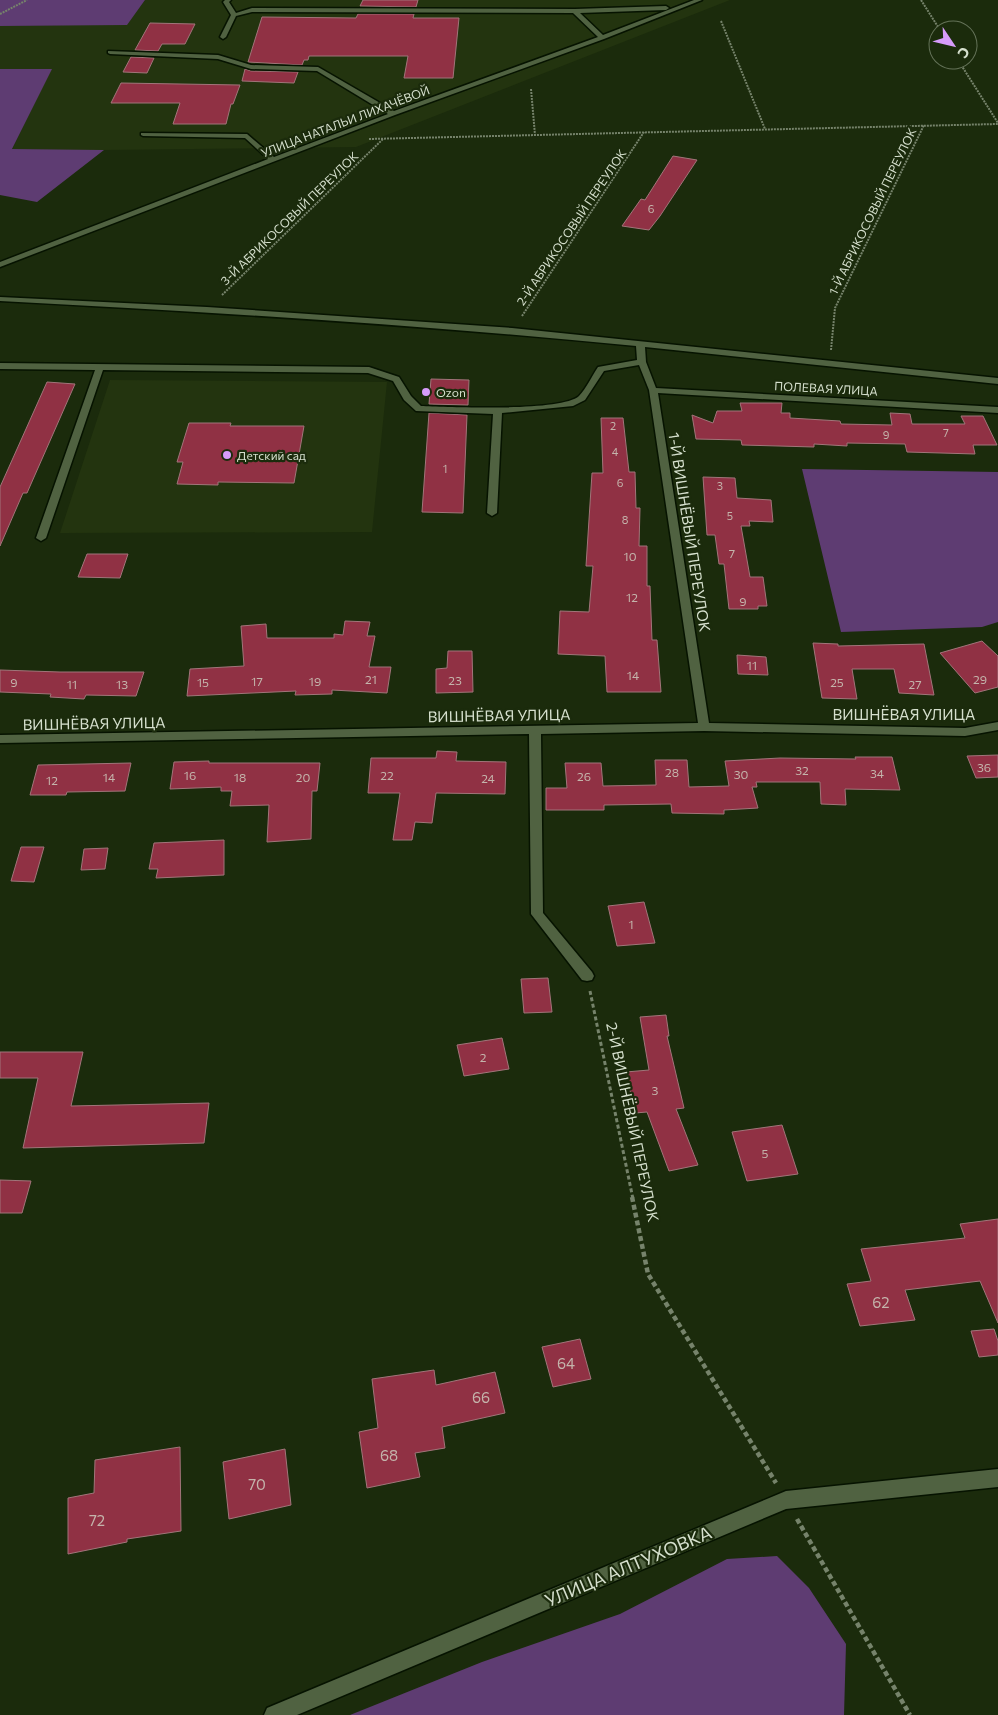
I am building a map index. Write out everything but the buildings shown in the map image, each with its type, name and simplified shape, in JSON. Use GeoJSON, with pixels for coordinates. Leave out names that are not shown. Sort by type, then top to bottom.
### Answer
{"type":"FeatureCollection","features":[{"type":"Feature","properties":{"kind":"street"},"geometry":{"type":"LineString","coordinates":[[228,0],[226,2],[234,15]]}},
{"type":"Feature","properties":{"kind":"street","name":"УЛИЦА НАТАЛЬИ ЛИХАЧЁВОЙ"},"geometry":{"type":"LineString","coordinates":[[0,265],[393,114],[602,38],[699,0]]}},
{"type":"Feature","properties":{"kind":"street"},"geometry":{"type":"LineString","coordinates":[[223,37],[234,15],[252,10],[503,9],[576,11],[676,8]]}},
{"type":"Feature","properties":{"kind":"street"},"geometry":{"type":"LineString","coordinates":[[576,11],[602,38]]}},
{"type":"Feature","properties":{"kind":"street"},"geometry":{"type":"LineString","coordinates":[[110,52],[218,57],[251,67],[318,69],[393,114]]}},
{"type":"Feature","properties":{"kind":"street"},"geometry":{"type":"LineString","coordinates":[[144,134],[247,136],[273,160]]}},
{"type":"Feature","properties":{"kind":"street"},"geometry":{"type":"LineString","coordinates":[[0,299],[208,310],[512,331],[998,381]]}},
{"type":"Feature","properties":{"kind":"street","name":"1-Й ВИШНЁВЫЙ ПЕРЕУЛОК"},"geometry":{"type":"LineString","coordinates":[[640,344],[642,362],[654,390],[704,727]]}},
{"type":"Feature","properties":{"kind":"street"},"geometry":{"type":"LineString","coordinates":[[0,366],[369,370],[396,379],[407,398],[419,409],[498,411],[570,404],[582,398],[601,369],[642,362]]}},
{"type":"Feature","properties":{"kind":"street"},"geometry":{"type":"LineString","coordinates":[[41,538],[100,367]]}},
{"type":"Feature","properties":{"kind":"street","name":"ПОЛЕВАЯ УЛИЦА"},"geometry":{"type":"LineString","coordinates":[[654,390],[998,410]]}},
{"type":"Feature","properties":{"kind":"street"},"geometry":{"type":"LineString","coordinates":[[492,513],[498,411]]}},
{"type":"Feature","properties":{"kind":"street","name":"ВИШНЁВАЯ УЛИЦА"},"geometry":{"type":"LineString","coordinates":[[0,739],[704,727],[965,732],[998,726]]}},
{"type":"Feature","properties":{"kind":"street"},"geometry":{"type":"LineString","coordinates":[[535,730],[537,914],[587,976]]}},
{"type":"Feature","properties":{"kind":"street","name":"УЛИЦА АЛТУХОВКА"},"geometry":{"type":"LineString","coordinates":[[274,1715],[786,1500],[998,1478]]}},
{"type":"Feature","properties":{"kind":"path"},"geometry":{"type":"LineString","coordinates":[[0,14],[27,0]]}},
{"type":"Feature","properties":{"kind":"path"},"geometry":{"type":"LineString","coordinates":[[921,0],[934,20]]}},
{"type":"Feature","properties":{"kind":"path"},"geometry":{"type":"LineString","coordinates":[[721,21],[765,129]]}},
{"type":"Feature","properties":{"kind":"path"},"geometry":{"type":"LineString","coordinates":[[964,70],[998,124]]}},
{"type":"Feature","properties":{"kind":"path"},"geometry":{"type":"LineString","coordinates":[[532,89],[535,135]]}},
{"type":"Feature","properties":{"kind":"path"},"geometry":{"type":"LineString","coordinates":[[364,139],[998,124]]}},
{"type":"Feature","properties":{"kind":"path","name":"1-Й АБРИКОСОВЫЙ ПЕРЕУЛОК"},"geometry":{"type":"LineString","coordinates":[[829,363],[835,308],[924,126]]}},
{"type":"Feature","properties":{"kind":"path","name":"2-Й АБРИКОСОВЫЙ ПЕРЕУЛОК"},"geometry":{"type":"LineString","coordinates":[[512,331],[644,132]]}},
{"type":"Feature","properties":{"kind":"path","name":"3-Й АБРИКОСОВЫЙ ПЕРЕУЛОК"},"geometry":{"type":"LineString","coordinates":[[208,310],[383,139]]}},
{"type":"Feature","properties":{"kind":"path","name":"2-Й ВИШНЁВЫЙ ПЕРЕУЛОК"},"geometry":{"type":"LineString","coordinates":[[587,976],[648,1274],[786,1500],[910,1715]]}},
{"type":"Feature","properties":{"kind":"shaded area"},"geometry":{"type":"Polygon","coordinates":[[[0,0],[145,0],[127,25],[0,26],[0,0]]]}},
{"type":"Feature","properties":{"kind":"shaded area"},"geometry":{"type":"Polygon","coordinates":[[[145,0],[730,0],[356,147],[12,150],[51,69],[0,69],[0,26],[127,24],[145,0]]]}},
{"type":"Feature","properties":{"kind":"shaded area"},"geometry":{"type":"Polygon","coordinates":[[[0,69],[52,69],[12,149],[104,150],[37,202],[0,195],[0,69]]]}},
{"type":"Feature","properties":{"kind":"shaded area"},"geometry":{"type":"Polygon","coordinates":[[[110,380],[387,382],[372,532],[60,533],[110,380]]]}},
{"type":"Feature","properties":{"kind":"shaded area"},"geometry":{"type":"Polygon","coordinates":[[[802,469],[998,472],[998,622],[982,627],[841,632],[802,469]]]}},
{"type":"Feature","properties":{"kind":"shaded area"},"geometry":{"type":"Polygon","coordinates":[[[777,1556],[809,1588],[846,1644],[844,1715],[350,1715],[482,1662],[620,1614],[727,1559],[777,1556]]]}},
{"type":"Feature","properties":{"kind":"place","name":"Ozon"},"geometry":{"type":"Point","coordinates":[426,392]}},
{"type":"Feature","properties":{"kind":"place","name":"Детский сад"},"geometry":{"type":"Point","coordinates":[227,455]}}]}
